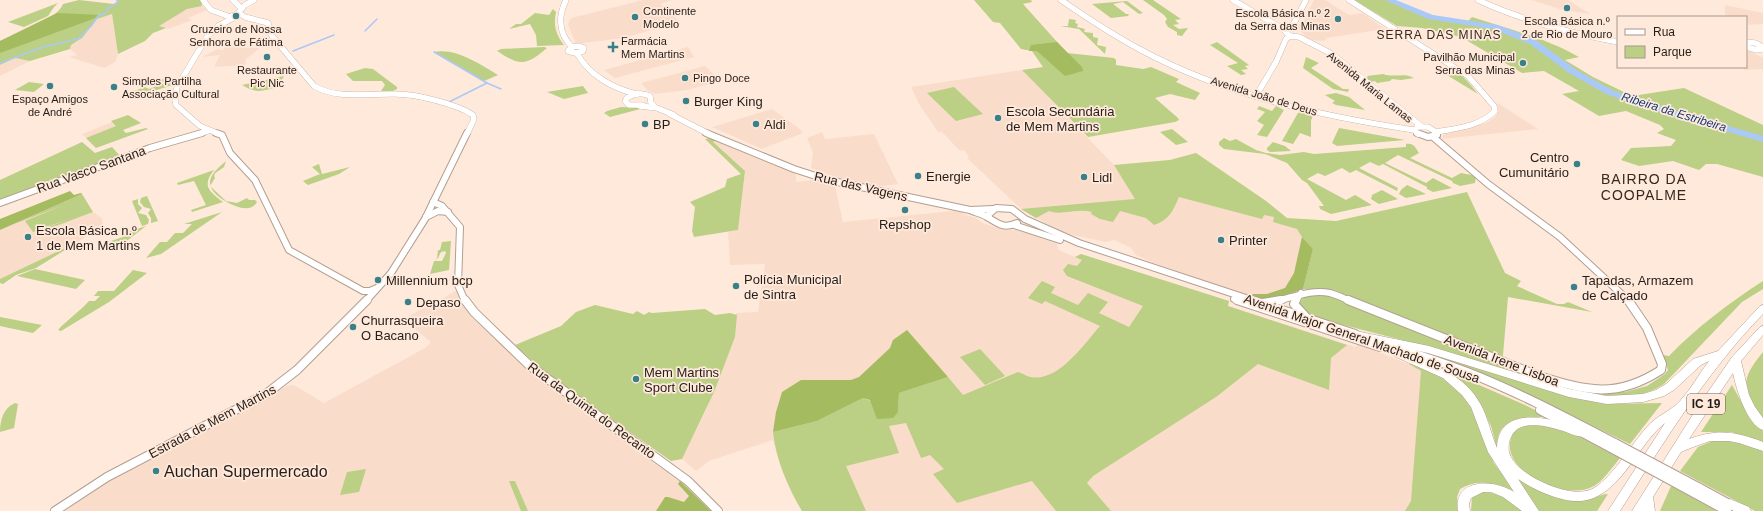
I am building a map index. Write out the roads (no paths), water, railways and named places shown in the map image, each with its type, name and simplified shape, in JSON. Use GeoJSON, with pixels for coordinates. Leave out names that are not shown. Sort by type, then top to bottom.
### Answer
{"type":"FeatureCollection","features":[{"type":"Feature","properties":{"kind":"highway","name":"IC 19"},"geometry":{"type":"LineString","coordinates":[[1614,511],[1685,403],[1722,353],[1763,308]]}},
{"type":"Feature","properties":{"kind":"highway","name":"IC 19"},"geometry":{"type":"LineString","coordinates":[[1638,511],[1736,360],[1763,329]]}},
{"type":"Feature","properties":{"kind":"highway"},"geometry":{"type":"LineString","coordinates":[[1351,333],[1429,350],[1569,393],[1608,400],[1643,398],[1660,393],[1670,387],[1697,362],[1722,353]]}},
{"type":"Feature","properties":{"kind":"highway"},"geometry":{"type":"LineString","coordinates":[[1398,353],[1447,375],[1466,392],[1476,406],[1492,449],[1533,511]]}},
{"type":"Feature","properties":{"kind":"highway"},"geometry":{"type":"LineString","coordinates":[[1736,360],[1742,393],[1754,416],[1763,426]]}},
{"type":"Feature","properties":{"kind":"highway"},"geometry":{"type":"LineString","coordinates":[[1582,432],[1540,421],[1519,423],[1507,431],[1503,440],[1504,456],[1517,471],[1538,486],[1564,494],[1580,496],[1592,494],[1600,490],[1609,481],[1652,428],[1685,403]]}},
{"type":"Feature","properties":{"kind":"highway"},"geometry":{"type":"LineString","coordinates":[[1677,449],[1701,438],[1719,436],[1736,437],[1763,447]]}},
{"type":"Feature","properties":{"kind":"highway"},"geometry":{"type":"LineString","coordinates":[[1464,511],[1463,504],[1466,495],[1476,488],[1483,487],[1497,489],[1504,492],[1530,511]]}},
{"type":"Feature","properties":{"kind":"highway"},"geometry":{"type":"LineString","coordinates":[[1647,497],[1649,511]]}},
{"type":"Feature","properties":{"kind":"highway"},"geometry":{"type":"LineString","coordinates":[[1728,507],[1743,511]]}},
{"type":"Feature","properties":{"kind":"street"},"geometry":{"type":"LineString","coordinates":[[204,0],[204,5],[208,8],[231,17]]}},
{"type":"Feature","properties":{"kind":"street"},"geometry":{"type":"LineString","coordinates":[[233,0],[241,8]]}},
{"type":"Feature","properties":{"kind":"street"},"geometry":{"type":"LineString","coordinates":[[254,0],[241,8],[240,14],[231,17],[212,30],[185,71],[175,91],[176,105],[198,125],[222,135],[230,153],[255,180],[289,250],[363,291],[370,291],[381,286]]}},
{"type":"Feature","properties":{"kind":"street"},"geometry":{"type":"LineString","coordinates":[[566,0],[560,14],[560,25],[563,36],[572,47]]}},
{"type":"Feature","properties":{"kind":"street","name":"Avenida João de Deus"},"geometry":{"type":"LineString","coordinates":[[1061,0],[1114,36],[1153,56],[1207,80],[1256,96],[1337,117],[1414,130],[1420,135],[1435,134]]}},
{"type":"Feature","properties":{"kind":"street"},"geometry":{"type":"LineString","coordinates":[[1233,0],[1250,12],[1283,29],[1290,36]]}},
{"type":"Feature","properties":{"kind":"street"},"geometry":{"type":"LineString","coordinates":[[1292,28],[1306,0]]}},
{"type":"Feature","properties":{"kind":"street"},"geometry":{"type":"LineString","coordinates":[[1349,0],[1468,76],[1494,106],[1495,111],[1483,121],[1435,134]]}},
{"type":"Feature","properties":{"kind":"street"},"geometry":{"type":"LineString","coordinates":[[1478,0],[1510,14],[1548,26],[1617,42]]}},
{"type":"Feature","properties":{"kind":"street","name":"Estrada de Mem Martins"},"geometry":{"type":"LineString","coordinates":[[55,511],[107,477],[247,405],[274,389],[297,370],[381,286],[394,268],[425,219],[473,122],[474,117],[472,114],[412,95],[387,93],[337,94],[321,90],[314,86],[272,36],[268,23],[245,17],[240,14]]}},
{"type":"Feature","properties":{"kind":"street"},"geometry":{"type":"LineString","coordinates":[[1256,96],[1276,62],[1286,39],[1290,36],[1299,36],[1295,28],[1287,27],[1283,29]]}},
{"type":"Feature","properties":{"kind":"street","name":"Avenida Maria Lamas"},"geometry":{"type":"LineString","coordinates":[[1299,36],[1332,54],[1346,64],[1421,126],[1428,127],[1435,134]]}},
{"type":"Feature","properties":{"kind":"street"},"geometry":{"type":"LineString","coordinates":[[1747,42],[1762,46]]}},
{"type":"Feature","properties":{"kind":"street"},"geometry":{"type":"LineString","coordinates":[[579,46],[584,48],[583,51],[577,53],[569,52],[569,49],[572,47],[579,46]]}},
{"type":"Feature","properties":{"kind":"street"},"geometry":{"type":"LineString","coordinates":[[1747,47],[1757,50],[1762,46]]}},
{"type":"Feature","properties":{"kind":"street"},"geometry":{"type":"LineString","coordinates":[[577,53],[589,68],[620,90],[627,98]]}},
{"type":"Feature","properties":{"kind":"street"},"geometry":{"type":"LineString","coordinates":[[620,90],[648,95],[651,98],[650,101],[652,105],[670,114]]}},
{"type":"Feature","properties":{"kind":"street"},"geometry":{"type":"LineString","coordinates":[[627,98],[637,94]]}},
{"type":"Feature","properties":{"kind":"street"},"geometry":{"type":"LineString","coordinates":[[627,98],[625,102],[632,106],[657,108]]}},
{"type":"Feature","properties":{"kind":"street"},"geometry":{"type":"LineString","coordinates":[[640,106],[650,101]]}},
{"type":"Feature","properties":{"kind":"street","name":"Rua das Vagens"},"geometry":{"type":"LineString","coordinates":[[670,114],[747,146],[756,152]]}},
{"type":"Feature","properties":{"kind":"street","name":"Rua das Vagens"},"geometry":{"type":"LineString","coordinates":[[670,114],[702,132],[756,152],[794,169],[842,184],[970,210],[989,218],[998,225],[1014,225],[1078,244]]}},
{"type":"Feature","properties":{"kind":"street","name":"Rua Vasco Santana"},"geometry":{"type":"LineString","coordinates":[[0,203],[91,168],[182,137],[196,131],[198,125]]}},
{"type":"Feature","properties":{"kind":"street"},"geometry":{"type":"LineString","coordinates":[[1414,130],[1421,126]]}},
{"type":"Feature","properties":{"kind":"street","name":"Rua Vasco Santana"},"geometry":{"type":"LineString","coordinates":[[182,137],[213,131]]}},
{"type":"Feature","properties":{"kind":"street","name":"Avenida Irene Lisboa"},"geometry":{"type":"LineString","coordinates":[[1263,303],[1276,302],[1302,293],[1322,291],[1340,296],[1539,376],[1565,384],[1601,390],[1616,390],[1633,387],[1651,378],[1661,370],[1662,364],[1647,328],[1627,298],[1560,237],[1488,184],[1435,134]]}},
{"type":"Feature","properties":{"kind":"street","name":"Rua da Quinta do Recanto"},"geometry":{"type":"LineString","coordinates":[[433,202],[442,206],[451,214],[460,230],[458,285],[460,293],[466,303],[530,366],[688,481],[718,511]]}},
{"type":"Feature","properties":{"kind":"street"},"geometry":{"type":"LineString","coordinates":[[989,218],[988,215],[993,209]]}},
{"type":"Feature","properties":{"kind":"street","name":"Rua das Vagens"},"geometry":{"type":"LineString","coordinates":[[970,210],[1012,209],[1078,244]]}},
{"type":"Feature","properties":{"kind":"street"},"geometry":{"type":"LineString","coordinates":[[425,219],[431,213],[438,211],[448,212],[451,214]]}},
{"type":"Feature","properties":{"kind":"street"},"geometry":{"type":"LineString","coordinates":[[1014,225],[1020,220],[1019,214]]}},
{"type":"Feature","properties":{"kind":"street","name":"Avenida Major General Machado de Sousa"},"geometry":{"type":"LineString","coordinates":[[1078,244],[1263,303],[1445,364],[1492,383],[1574,421],[1613,446]]}},
{"type":"Feature","properties":{"kind":"street","name":"Avenida Major General Machado de Sousa"},"geometry":{"type":"LineString","coordinates":[[1078,244],[1454,372],[1510,395],[1582,432],[1613,446],[1728,507]]}},
{"type":"Feature","properties":{"kind":"street"},"geometry":{"type":"LineString","coordinates":[[361,307],[366,298],[363,291]]}},
{"type":"Feature","properties":{"kind":"street"},"geometry":{"type":"LineString","coordinates":[[1302,293],[1294,304],[1296,308],[1302,314],[1316,321]]}},
{"type":"Feature","properties":{"kind":"waterway"},"geometry":{"type":"LineString","coordinates":[[0,63],[43,47],[78,39],[92,25],[98,16],[106,13],[107,9],[118,2],[117,0]]}},
{"type":"Feature","properties":{"kind":"waterway","name":"Ribeira da Estribeira"},"geometry":{"type":"LineString","coordinates":[[1389,0],[1431,17],[1495,27],[1533,42],[1572,71],[1609,92],[1639,103],[1763,139]]}},
{"type":"Feature","properties":{"kind":"waterway"},"geometry":{"type":"LineString","coordinates":[[365,31],[377,19]]}},
{"type":"Feature","properties":{"kind":"waterway"},"geometry":{"type":"LineString","coordinates":[[293,51],[334,35]]}},
{"type":"Feature","properties":{"kind":"waterway"},"geometry":{"type":"LineString","coordinates":[[434,52],[487,83]]}},
{"type":"Feature","properties":{"kind":"waterway"},"geometry":{"type":"LineString","coordinates":[[449,102],[487,83]]}},
{"type":"Feature","properties":{"kind":"waterway"},"geometry":{"type":"LineString","coordinates":[[487,83],[501,89]]}},
{"type":"Feature","properties":{"kind":"place","name":"Escola Básica n.º 2 de Rio de Mouro"},"geometry":{"type":"Point","coordinates":[1567,8]}},
{"type":"Feature","properties":{"kind":"place","name":"Cruzeiro de Nossa Senhora de Fátima"},"geometry":{"type":"Point","coordinates":[236,16]}},
{"type":"Feature","properties":{"kind":"place","name":"Continente Modelo"},"geometry":{"type":"Point","coordinates":[635,17]}},
{"type":"Feature","properties":{"kind":"place","name":"Escola Básica n.º 2 da Serra das Minas"},"geometry":{"type":"Point","coordinates":[1338,19]}},
{"type":"Feature","properties":{"kind":"place","name":"Farmácia Mem Martins"},"geometry":{"type":"Point","coordinates":[613,47]}},
{"type":"Feature","properties":{"kind":"place","name":"Restaurante Pic Nic"},"geometry":{"type":"Point","coordinates":[267,57]}},
{"type":"Feature","properties":{"kind":"place","name":"Pavilhão Municipal Serra das Minas"},"geometry":{"type":"Point","coordinates":[1523,63]}},
{"type":"Feature","properties":{"kind":"place","name":"Pingo Doce"},"geometry":{"type":"Point","coordinates":[685,78]}},
{"type":"Feature","properties":{"kind":"place","name":"Espaço Amigos de André"},"geometry":{"type":"Point","coordinates":[50,86]}},
{"type":"Feature","properties":{"kind":"place","name":"Simples Partilha Associação Cultural"},"geometry":{"type":"Point","coordinates":[114,87]}},
{"type":"Feature","properties":{"kind":"place","name":"Burger King"},"geometry":{"type":"Point","coordinates":[686,101]}},
{"type":"Feature","properties":{"kind":"place","name":"Escola Secundária de Mem Martins"},"geometry":{"type":"Point","coordinates":[998,118]}},
{"type":"Feature","properties":{"kind":"place","name":"BP"},"geometry":{"type":"Point","coordinates":[645,124]}},
{"type":"Feature","properties":{"kind":"place","name":"Aldi"},"geometry":{"type":"Point","coordinates":[756,124]}},
{"type":"Feature","properties":{"kind":"place","name":"Centro Cumunitário"},"geometry":{"type":"Point","coordinates":[1577,164]}},
{"type":"Feature","properties":{"kind":"place","name":"Energie"},"geometry":{"type":"Point","coordinates":[918,176]}},
{"type":"Feature","properties":{"kind":"place","name":"Lidl"},"geometry":{"type":"Point","coordinates":[1084,177]}},
{"type":"Feature","properties":{"kind":"place","name":"Repshop"},"geometry":{"type":"Point","coordinates":[905,210]}},
{"type":"Feature","properties":{"kind":"place","name":"Escola Básica n.º 1 de Mem Martins"},"geometry":{"type":"Point","coordinates":[28,237]}},
{"type":"Feature","properties":{"kind":"place","name":"Printer"},"geometry":{"type":"Point","coordinates":[1221,240]}},
{"type":"Feature","properties":{"kind":"place","name":"Millennium bcp"},"geometry":{"type":"Point","coordinates":[378,280]}},
{"type":"Feature","properties":{"kind":"place","name":"Polícia Municipal de Sintra"},"geometry":{"type":"Point","coordinates":[736,286]}},
{"type":"Feature","properties":{"kind":"place","name":"Tapadas, Armazem de Calçado"},"geometry":{"type":"Point","coordinates":[1574,287]}},
{"type":"Feature","properties":{"kind":"place","name":"Depaso"},"geometry":{"type":"Point","coordinates":[408,302]}},
{"type":"Feature","properties":{"kind":"place","name":"Churrasqueira O Bacano"},"geometry":{"type":"Point","coordinates":[353,327]}},
{"type":"Feature","properties":{"kind":"place","name":"Mem Martins Sport Clube"},"geometry":{"type":"Point","coordinates":[636,379]}},
{"type":"Feature","properties":{"kind":"place","name":"Auchan Supermercado"},"geometry":{"type":"Point","coordinates":[156,471]}},
{"type":"Feature","properties":{"kind":"district","name":"SERRA DAS MINAS"},"geometry":{"type":"Point","coordinates":[1439,35]}},
{"type":"Feature","properties":{"kind":"district","name":"BAIRRO DA COOPALME"},"geometry":{"type":"Point","coordinates":[1644,188]}}]}
